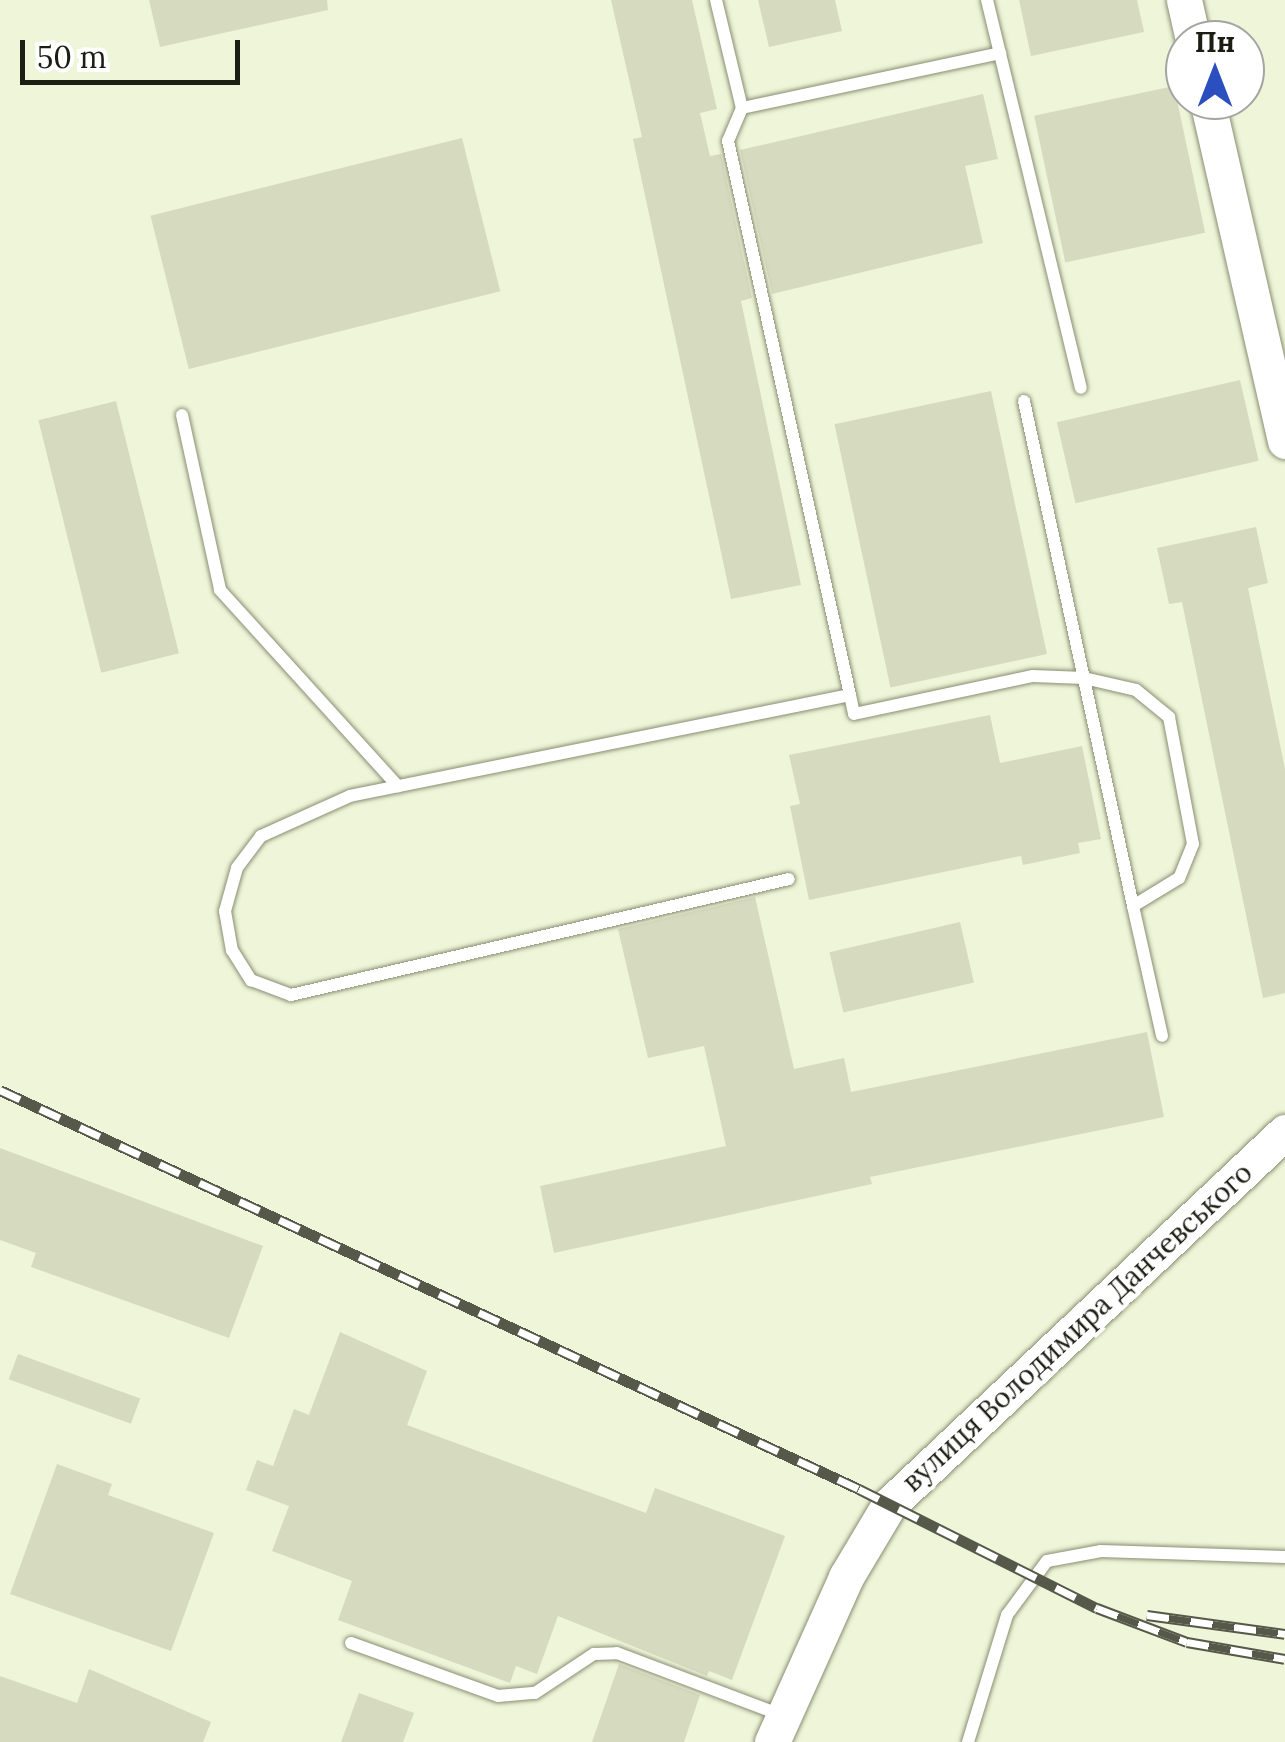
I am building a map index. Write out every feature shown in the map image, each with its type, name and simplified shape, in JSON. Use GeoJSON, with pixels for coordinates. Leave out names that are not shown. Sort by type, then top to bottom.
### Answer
{"type":"FeatureCollection","features":[{"type":"Feature","properties":{"kind":"street"},"geometry":{"type":"LineString","coordinates":[[1212,120],[1285,441]]}},
{"type":"Feature","properties":{"kind":"street","name":"вулиця Володимира Данчевського"},"geometry":{"type":"LineString","coordinates":[[778,1729],[846,1578],[889,1505],[1285,1132]]}},
{"type":"Feature","properties":{"kind":"lane"},"geometry":{"type":"LineString","coordinates":[[716,0],[742,108],[728,141],[854,714],[1033,676],[1084,678],[1136,690],[1169,716],[1193,844],[1179,878],[1133,906]]}},
{"type":"Feature","properties":{"kind":"lane"},"geometry":{"type":"LineString","coordinates":[[987,0],[1081,388]]}},
{"type":"Feature","properties":{"kind":"lane"},"geometry":{"type":"LineString","coordinates":[[742,108],[1000,54]]}},
{"type":"Feature","properties":{"kind":"lane"},"geometry":{"type":"LineString","coordinates":[[1024,401],[1162,1036]]}},
{"type":"Feature","properties":{"kind":"lane"},"geometry":{"type":"LineString","coordinates":[[182,415],[220,590],[398,786]]}},
{"type":"Feature","properties":{"kind":"lane"},"geometry":{"type":"LineString","coordinates":[[789,879],[291,996],[251,980],[232,950],[225,911],[236,868],[261,836],[298,814],[398,786],[850,695]]}},
{"type":"Feature","properties":{"kind":"lane"},"geometry":{"type":"LineString","coordinates":[[968,1742],[1007,1615],[1047,1561],[1101,1551],[1285,1557]]}},
{"type":"Feature","properties":{"kind":"lane"},"geometry":{"type":"LineString","coordinates":[[352,1643],[498,1696],[535,1692],[594,1654],[617,1653],[778,1729]]}},
{"type":"Feature","properties":{"kind":"building"},"geometry":{"type":"Polygon","coordinates":[[[149,0],[327,0],[328,10],[160,47],[149,0]]]}},
{"type":"Feature","properties":{"kind":"building"},"geometry":{"type":"Polygon","coordinates":[[[611,0],[692,0],[717,109],[700,113],[710,156],[721,154],[752,298],[741,301],[801,585],[731,599],[633,139],[642,137],[611,0]]]}},
{"type":"Feature","properties":{"kind":"building"},"geometry":{"type":"Polygon","coordinates":[[[758,0],[835,0],[842,31],[769,47],[758,0]]]}},
{"type":"Feature","properties":{"kind":"building"},"geometry":{"type":"Polygon","coordinates":[[[1019,0],[1137,0],[1144,32],[1031,56],[1019,0]]]}},
{"type":"Feature","properties":{"kind":"building"},"geometry":{"type":"Polygon","coordinates":[[[1165,88],[1165,120],[1181,120],[1205,233],[1065,262],[1034,116],[1165,88]]]}},
{"type":"Feature","properties":{"kind":"building"},"geometry":{"type":"Polygon","coordinates":[[[983,94],[998,159],[965,166],[983,243],[772,294],[740,150],[983,94]]]}},
{"type":"Feature","properties":{"kind":"building"},"geometry":{"type":"Polygon","coordinates":[[[462,138],[500,291],[189,369],[151,216],[462,138]]]}},
{"type":"Feature","properties":{"kind":"building"},"geometry":{"type":"Polygon","coordinates":[[[1240,380],[1259,461],[1075,503],[1057,422],[1240,380]]]}},
{"type":"Feature","properties":{"kind":"building"},"geometry":{"type":"Polygon","coordinates":[[[991,391],[1047,654],[890,687],[834,424],[991,391]]]}},
{"type":"Feature","properties":{"kind":"building"},"geometry":{"type":"Polygon","coordinates":[[[116,401],[179,653],[101,673],[38,420],[116,401]]]}},
{"type":"Feature","properties":{"kind":"building"},"geometry":{"type":"Polygon","coordinates":[[[1256,527],[1268,583],[1248,588],[1285,769],[1285,993],[1263,998],[1182,602],[1169,604],[1157,548],[1256,527]]]}},
{"type":"Feature","properties":{"kind":"building"},"geometry":{"type":"Polygon","coordinates":[[[990,715],[1000,763],[1082,746],[1101,839],[1078,843],[1080,853],[1023,865],[1021,856],[809,900],[790,806],[800,804],[789,755],[990,715]]]}},
{"type":"Feature","properties":{"kind":"building"},"geometry":{"type":"Polygon","coordinates":[[[755,897],[794,1069],[844,1058],[851,1092],[1147,1032],[1164,1117],[870,1177],[872,1184],[554,1253],[540,1186],[726,1146],[704,1046],[648,1058],[618,929],[755,897]]]}},
{"type":"Feature","properties":{"kind":"building"},"geometry":{"type":"Polygon","coordinates":[[[960,922],[974,982],[843,1013],[829,952],[960,922]]]}},
{"type":"Feature","properties":{"kind":"building"},"geometry":{"type":"Polygon","coordinates":[[[0,1148],[263,1246],[229,1338],[31,1267],[36,1253],[0,1240],[0,1148]]]}},
{"type":"Feature","properties":{"kind":"building"},"geometry":{"type":"Polygon","coordinates":[[[340,1332],[427,1371],[407,1425],[646,1513],[655,1488],[785,1536],[732,1680],[709,1671],[707,1676],[558,1616],[537,1674],[516,1666],[510,1683],[338,1620],[352,1581],[272,1551],[289,1506],[246,1490],[257,1460],[273,1466],[294,1409],[309,1415],[340,1332]]]}},
{"type":"Feature","properties":{"kind":"building"},"geometry":{"type":"Polygon","coordinates":[[[18,1354],[140,1398],[131,1424],[9,1379],[18,1354]]]}},
{"type":"Feature","properties":{"kind":"building"},"geometry":{"type":"Polygon","coordinates":[[[57,1464],[112,1484],[108,1495],[214,1533],[171,1651],[10,1594],[57,1464]]]}},
{"type":"Feature","properties":{"kind":"building"},"geometry":{"type":"Polygon","coordinates":[[[619,1664],[700,1695],[684,1742],[592,1742],[619,1664]]]}},
{"type":"Feature","properties":{"kind":"building"},"geometry":{"type":"Polygon","coordinates":[[[89,1669],[211,1722],[203,1742],[0,1742],[0,1676],[77,1703],[89,1669]]]}},
{"type":"Feature","properties":{"kind":"building"},"geometry":{"type":"Polygon","coordinates":[[[359,1693],[414,1713],[403,1742],[341,1742],[359,1693]]]}},
{"type":"Feature","properties":{"kind":"railway"},"geometry":{"type":"LineString","coordinates":[[0,1090],[859,1489],[1097,1608],[1187,1642],[1285,1659]]}},
{"type":"Feature","properties":{"kind":"railway"},"geometry":{"type":"LineString","coordinates":[[1147,1615],[1285,1634]]}}]}
